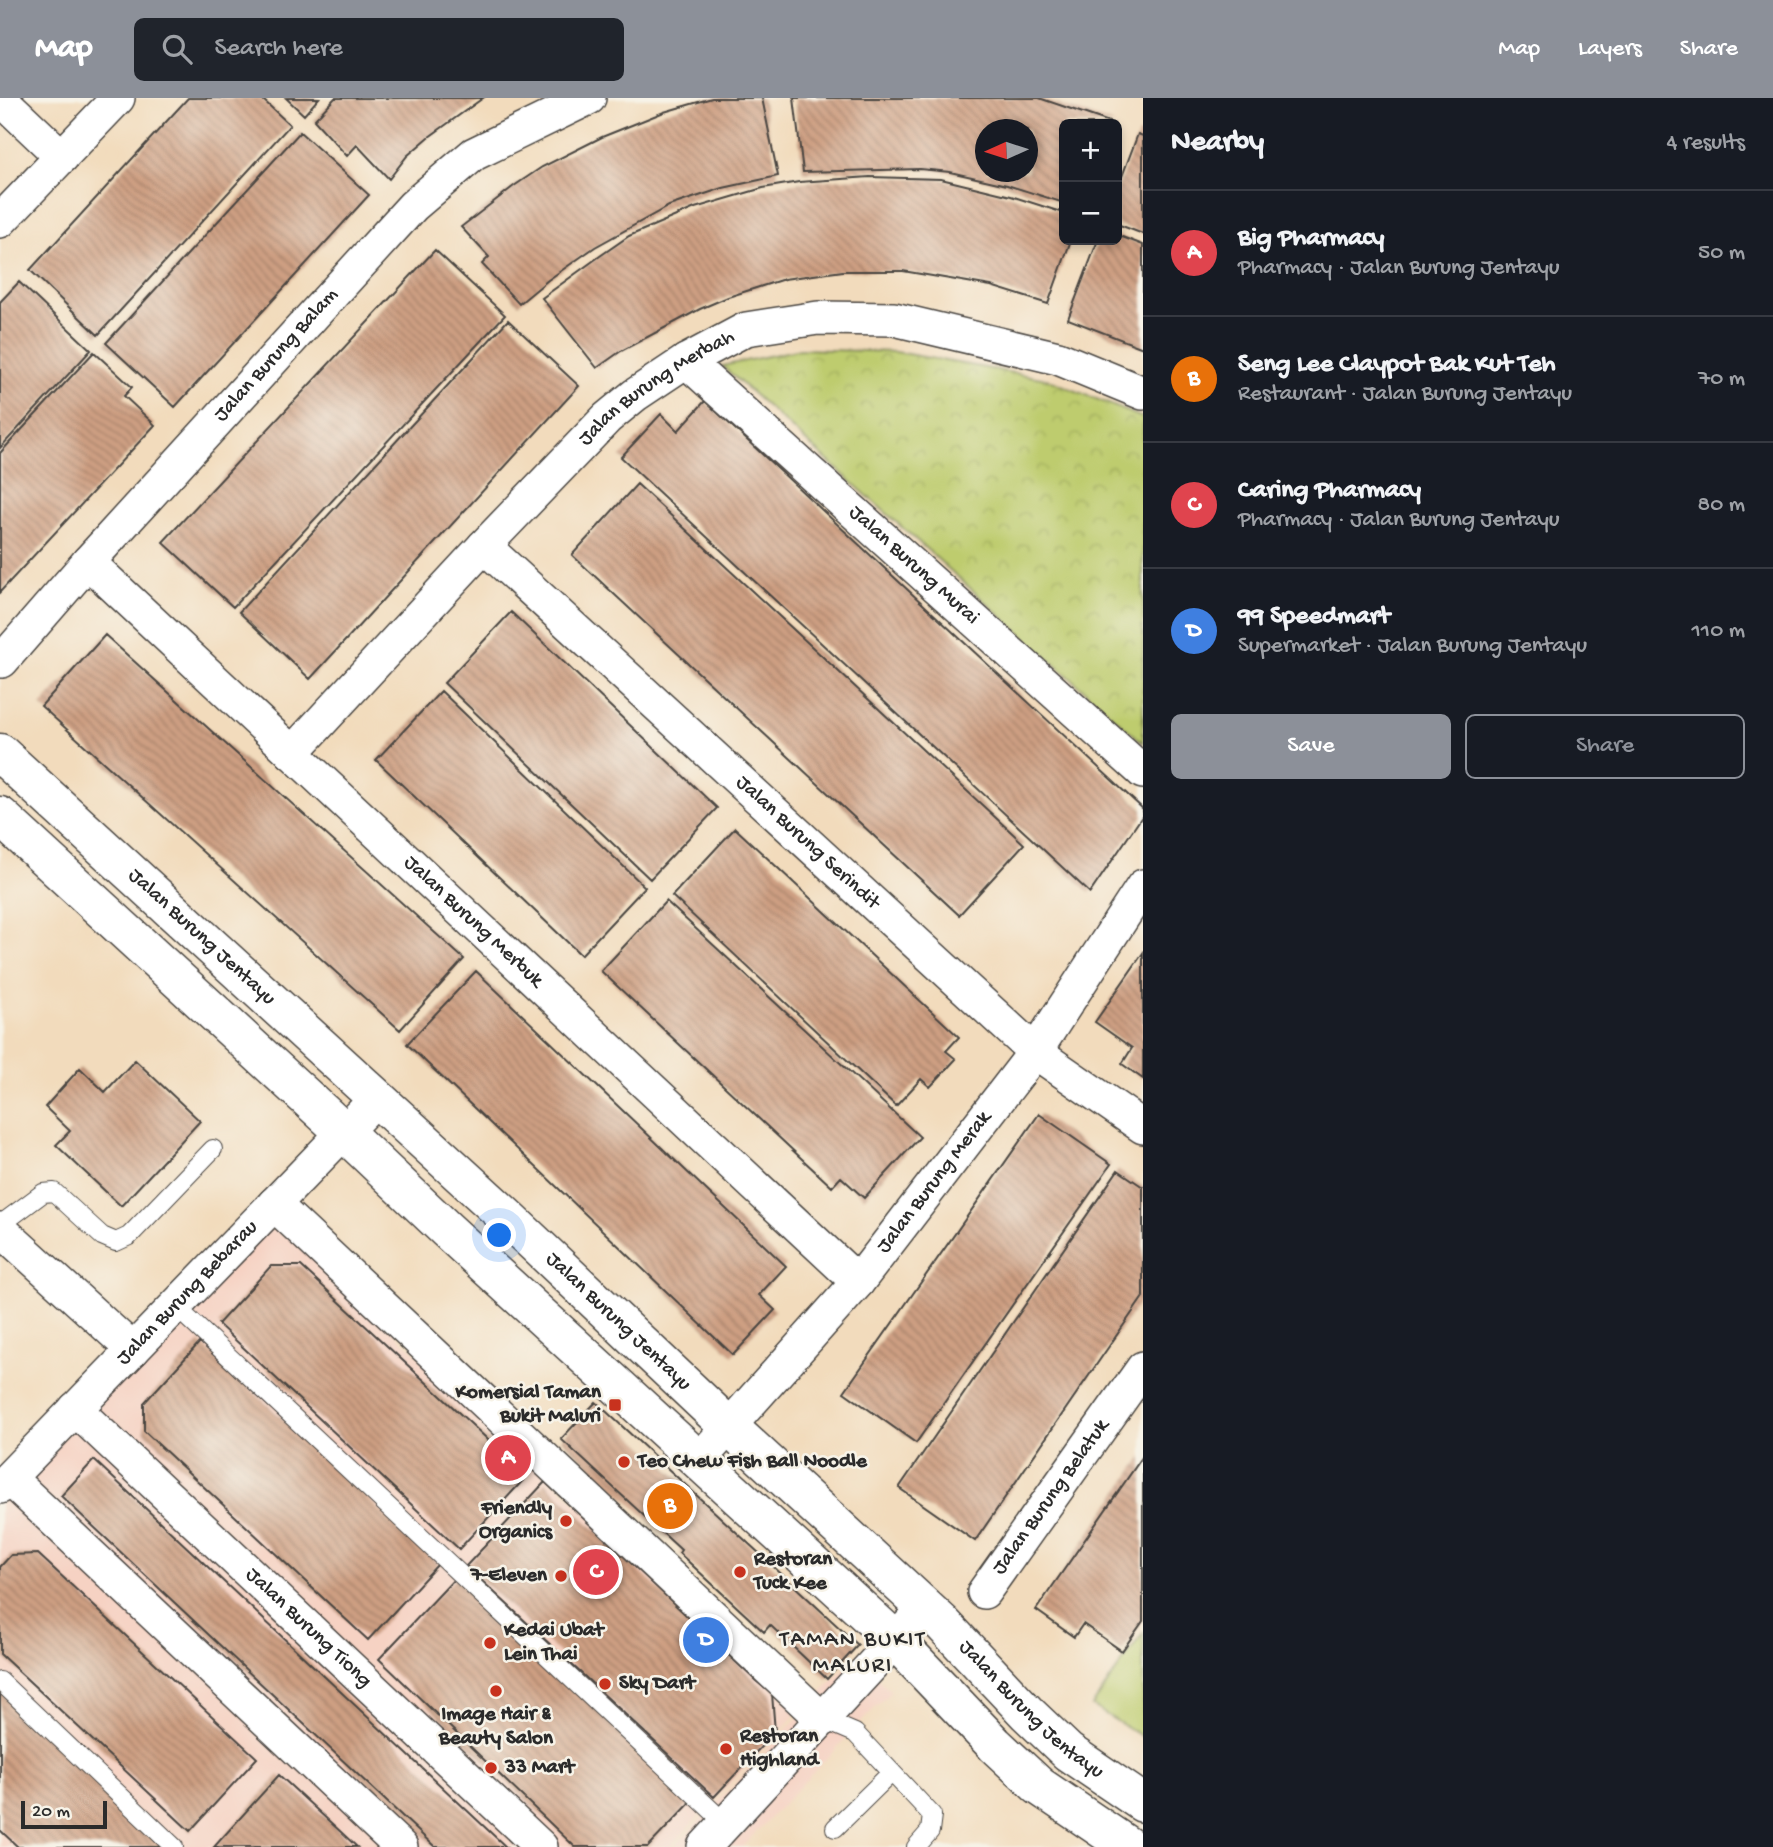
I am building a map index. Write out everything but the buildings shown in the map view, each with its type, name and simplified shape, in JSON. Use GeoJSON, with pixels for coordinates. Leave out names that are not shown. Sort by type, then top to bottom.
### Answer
{"type":"FeatureCollection","features":[{"type":"Feature","properties":{"kind":"street"},"geometry":{"type":"LineString","coordinates":[[0,98],[62,157]]}},
{"type":"Feature","properties":{"kind":"street"},"geometry":{"type":"LineString","coordinates":[[0,221],[118,98]]}},
{"type":"Feature","properties":{"kind":"street","name":"Jalan Burung Balam"},"geometry":{"type":"LineString","coordinates":[[2,661],[88,562],[413,206],[474,154],[589,98]]}},
{"type":"Feature","properties":{"kind":"street","name":"Jalan Burung Merbah"},"geometry":{"type":"LineString","coordinates":[[292,753],[607,418],[635,395],[686,361],[746,329],[818,318],[894,319],[1058,358],[1143,393]]}},
{"type":"Feature","properties":{"kind":"street","name":"Jalan Burung Murai"},"geometry":{"type":"LineString","coordinates":[[686,361],[1143,772]]}},
{"type":"Feature","properties":{"kind":"street","name":"Jalan Burung Serindit"},"geometry":{"type":"LineString","coordinates":[[484,546],[1035,1052],[1143,1127]]}},
{"type":"Feature","properties":{"kind":"street","name":"Jalan Burung Merbuk"},"geometry":{"type":"LineString","coordinates":[[88,562],[858,1282]]}},
{"type":"Feature","properties":{"kind":"street","name":"Jalan Burung Jentayu"},"geometry":{"type":"LineString","coordinates":[[0,752],[510,1220],[925,1608],[1068,1752],[1143,1803]]}},
{"type":"Feature","properties":{"kind":"street"},"geometry":{"type":"LineString","coordinates":[[1,820],[895,1640],[995,1745],[1039,1786],[1129,1847]]}},
{"type":"Feature","properties":{"kind":"street","name":"Jalan Burung Merak"},"geometry":{"type":"LineString","coordinates":[[699,1460],[858,1282],[1035,1052],[1143,886]]}},
{"type":"Feature","properties":{"kind":"street","name":"Jalan Burung Bebarau"},"geometry":{"type":"LineString","coordinates":[[4,1483],[376,1098]]}},
{"type":"Feature","properties":{"kind":"street"},"geometry":{"type":"LineString","coordinates":[[274,1204],[822,1719]]}},
{"type":"Feature","properties":{"kind":"street"},"geometry":{"type":"LineString","coordinates":[[0,1227],[133,1350]]}},
{"type":"Feature","properties":{"kind":"street","name":"Jalan Burung Belatuk"},"geometry":{"type":"LineString","coordinates":[[984,1592],[1143,1368]]}},
{"type":"Feature","properties":{"kind":"street","name":"Jalan Burung Tiong"},"geometry":{"type":"LineString","coordinates":[[75,1409],[541,1847]]}},
{"type":"Feature","properties":{"kind":"street"},"geometry":{"type":"LineString","coordinates":[[4,1483],[401,1847]]}},
{"type":"Feature","properties":{"kind":"street"},"geometry":{"type":"LineString","coordinates":[[714,1835],[925,1608]]}},
{"type":"Feature","properties":{"kind":"lane"},"geometry":{"type":"LineString","coordinates":[[0,1227],[43,1193],[54,1192],[102,1236],[116,1242],[128,1236],[213,1149]]}},
{"type":"Feature","properties":{"kind":"lane"},"geometry":{"type":"LineString","coordinates":[[175,1306],[714,1835]]}},
{"type":"Feature","properties":{"kind":"lane"},"geometry":{"type":"LineString","coordinates":[[0,1681],[174,1847]]}},
{"type":"Feature","properties":{"kind":"lane"},"geometry":{"type":"LineString","coordinates":[[822,1719],[855,1733],[932,1815],[930,1831],[916,1847]]}},
{"type":"Feature","properties":{"kind":"lane"},"geometry":{"type":"LineString","coordinates":[[835,1828],[892,1772]]}},
{"type":"Feature","properties":{"kind":"shaded area"},"geometry":{"type":"Polygon","coordinates":[[[274,1220],[799,1711],[670,1847],[0,1847],[0,1503],[274,1220]]]}},
{"type":"Feature","properties":{"kind":"shaded area"},"geometry":{"type":"Polygon","coordinates":[[[855,1657],[891,1691],[742,1847],[674,1847],[855,1657]]]}},
{"type":"Feature","properties":{"kind":"green space"},"geometry":{"type":"Polygon","coordinates":[[[800,349],[896,352],[1047,379],[1143,418],[1143,743],[722,366],[800,349]]]}},
{"type":"Feature","properties":{"kind":"green space"},"geometry":{"type":"Polygon","coordinates":[[[1143,1633],[1143,1737],[1092,1706],[1143,1633]]]}},
{"type":"Feature","properties":{"kind":"place","name":"Komersial Taman Bukit Maluri"},"geometry":{"type":"Point","coordinates":[615,1405]}},
{"type":"Feature","properties":{"kind":"place","name":"Big Pharmacy"},"geometry":{"type":"Point","coordinates":[508,1458]}},
{"type":"Feature","properties":{"kind":"place","name":"Teo Chew Fish Ball Noodle"},"geometry":{"type":"Point","coordinates":[624,1462]}},
{"type":"Feature","properties":{"kind":"place","name":"Seng Lee Claypot Bak Kut Teh"},"geometry":{"type":"Point","coordinates":[670,1506]}},
{"type":"Feature","properties":{"kind":"place","name":"Friendly Organics"},"geometry":{"type":"Point","coordinates":[566,1521]}},
{"type":"Feature","properties":{"kind":"place","name":"Caring Pharmacy"},"geometry":{"type":"Point","coordinates":[596,1572]}},
{"type":"Feature","properties":{"kind":"place","name":"Restoran Tuck Kee"},"geometry":{"type":"Point","coordinates":[740,1572]}},
{"type":"Feature","properties":{"kind":"place","name":"7-Eleven"},"geometry":{"type":"Point","coordinates":[561,1576]}},
{"type":"Feature","properties":{"kind":"place","name":"99 Speedmart"},"geometry":{"type":"Point","coordinates":[706,1640]}},
{"type":"Feature","properties":{"kind":"place","name":"Kedai Ubat Lein Thai"},"geometry":{"type":"Point","coordinates":[490,1643]}},
{"type":"Feature","properties":{"kind":"place","name":"Sky Dart"},"geometry":{"type":"Point","coordinates":[605,1684]}},
{"type":"Feature","properties":{"kind":"place","name":"Image Hair & Beauty Salon"},"geometry":{"type":"Point","coordinates":[496,1691]}},
{"type":"Feature","properties":{"kind":"place","name":"Restoran Highland"},"geometry":{"type":"Point","coordinates":[726,1749]}},
{"type":"Feature","properties":{"kind":"place","name":"33 Mart"},"geometry":{"type":"Point","coordinates":[491,1768]}},
{"type":"Feature","properties":{"kind":"district","name":"TAMAN BUKIT MALURI"},"geometry":{"type":"Point","coordinates":[853,1653]}}]}
